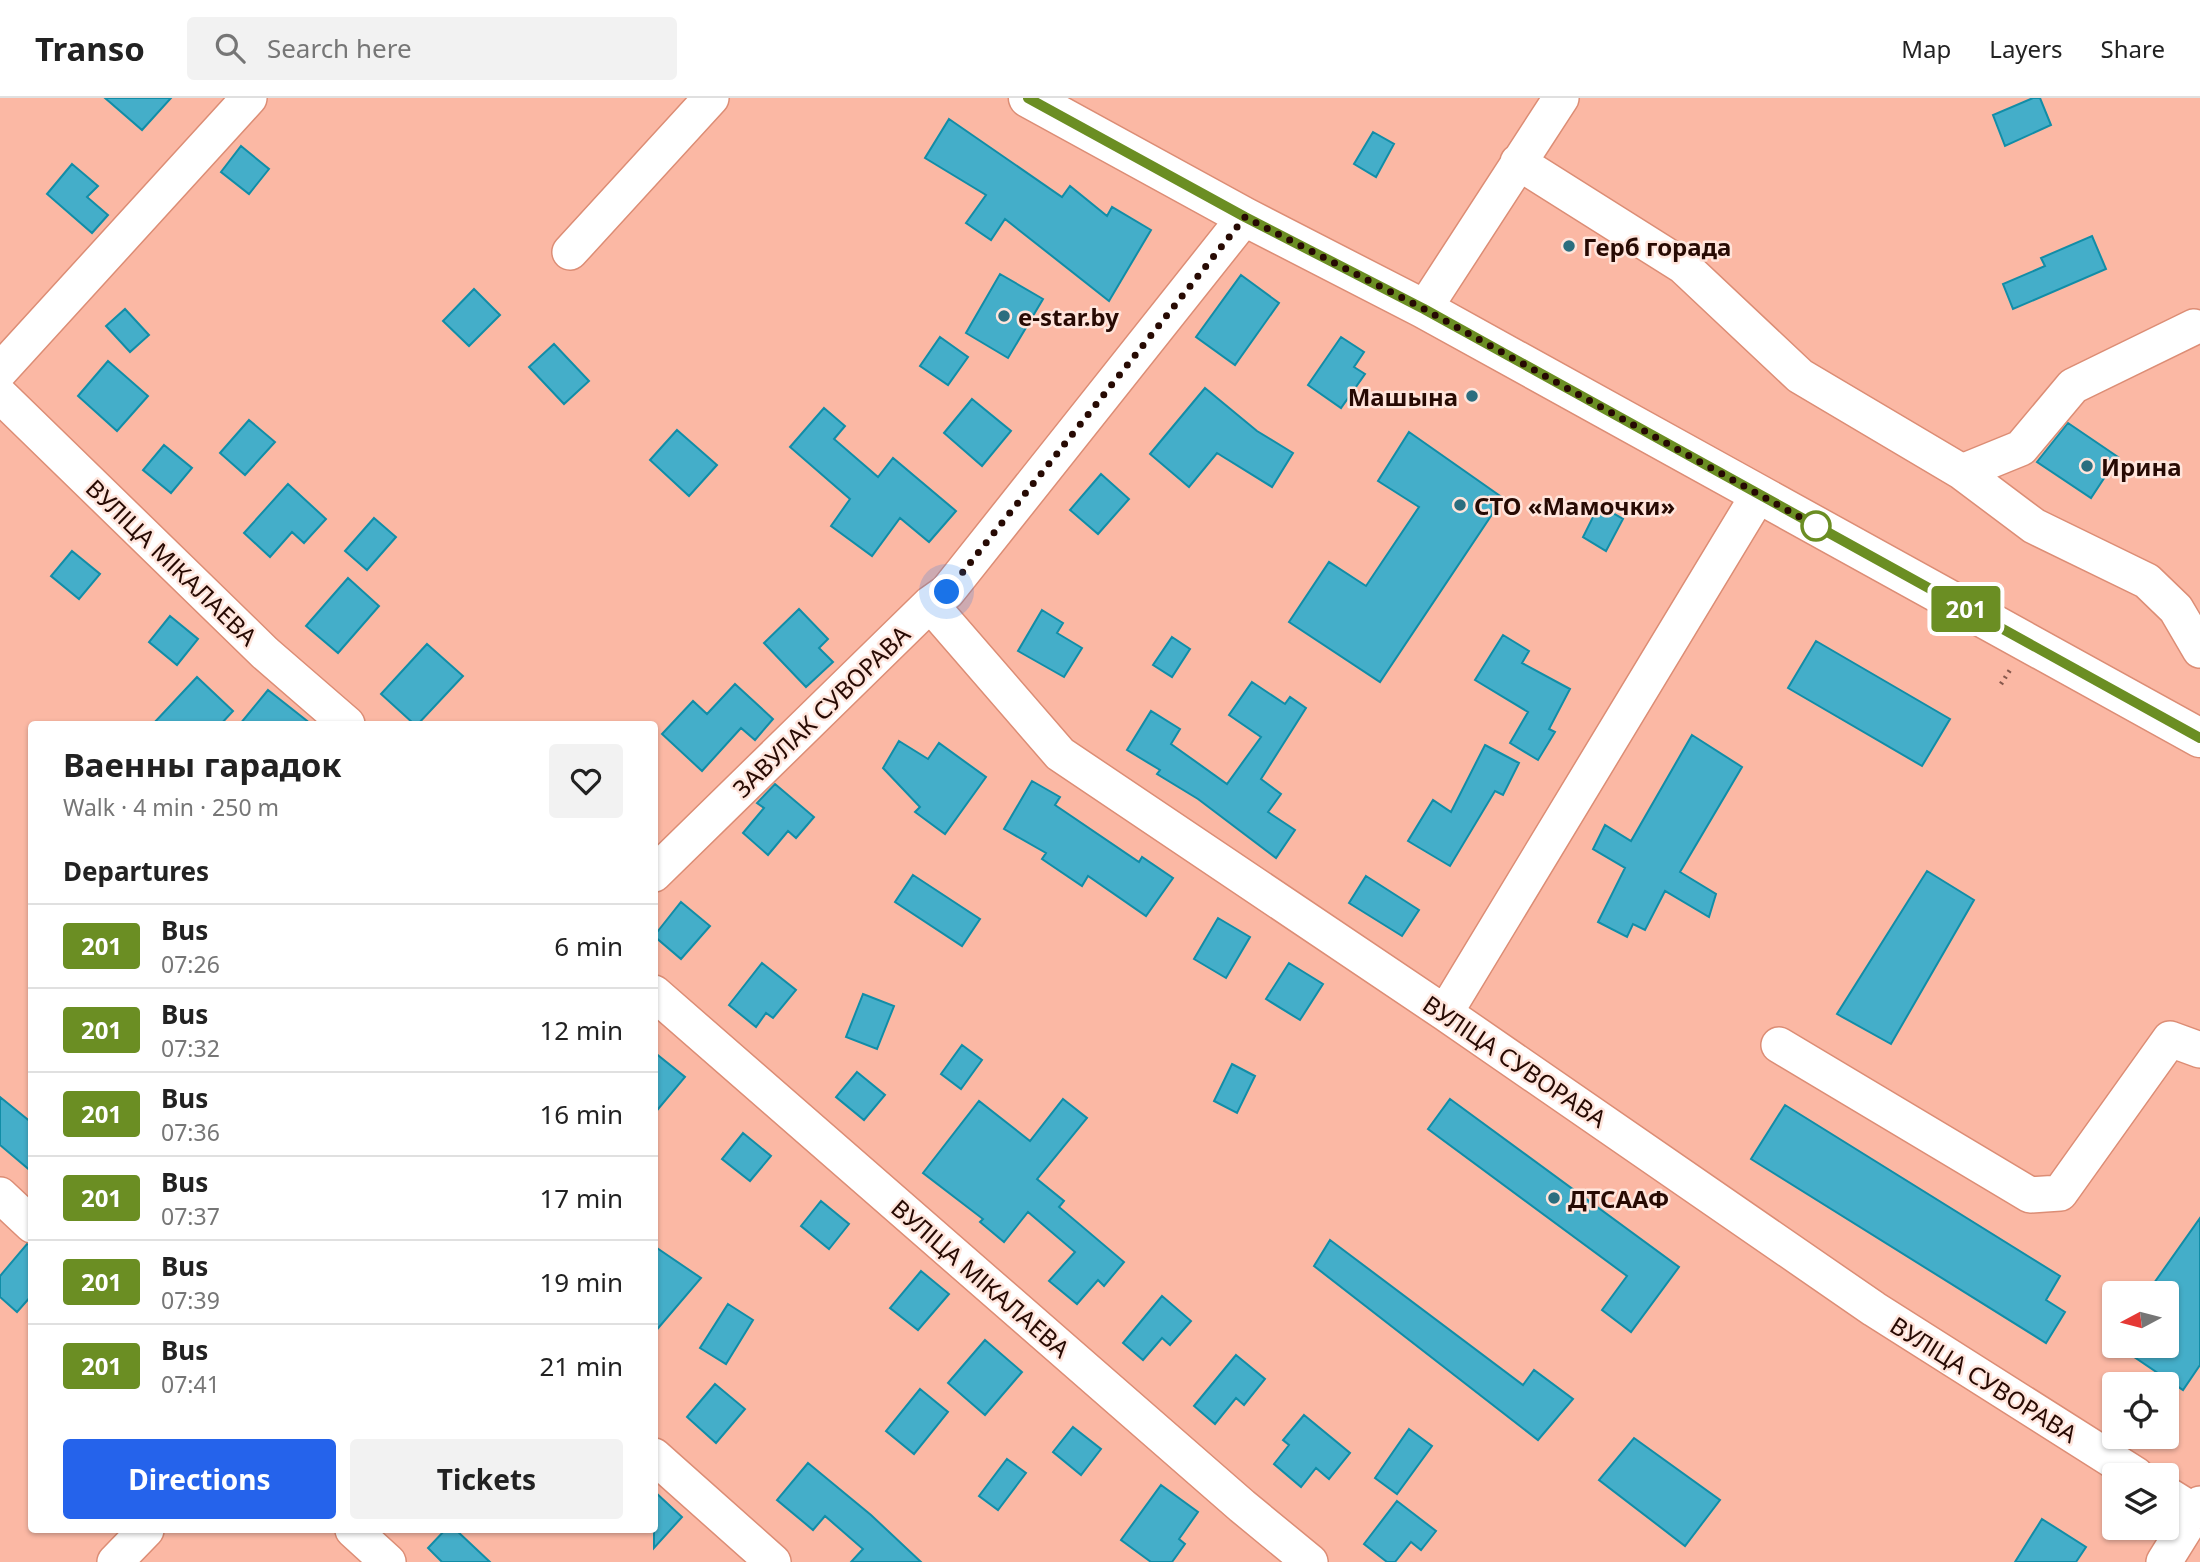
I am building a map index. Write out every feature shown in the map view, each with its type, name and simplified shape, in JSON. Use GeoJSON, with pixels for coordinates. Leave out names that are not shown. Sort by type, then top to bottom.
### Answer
{"type":"FeatureCollection","features":[{"type":"Feature","properties":{"kind":"main road"},"geometry":{"type":"LineString","coordinates":[[1028,98],[1245,217],[1424,309],[2200,738]]}},
{"type":"Feature","properties":{"kind":"street"},"geometry":{"type":"LineString","coordinates":[[0,371],[249,98]]}},
{"type":"Feature","properties":{"kind":"street"},"geometry":{"type":"LineString","coordinates":[[570,252],[711,98]]}},
{"type":"Feature","properties":{"kind":"street"},"geometry":{"type":"LineString","coordinates":[[1424,309],[1561,98]]}},
{"type":"Feature","properties":{"kind":"street"},"geometry":{"type":"LineString","coordinates":[[1518,162],[1683,266],[1800,376],[1962,472],[2034,526],[2147,581],[2176,609],[2200,650]]}},
{"type":"Feature","properties":{"kind":"street","name":"ЗАВУЛАК СУВОРАВА"},"geometry":{"type":"LineString","coordinates":[[658,870],[930,604],[947,592],[1245,217]]}},
{"type":"Feature","properties":{"kind":"street"},"geometry":{"type":"LineString","coordinates":[[1962,472],[2021,448],[2073,386],[2194,327]]}},
{"type":"Feature","properties":{"kind":"street","name":"ВУЛІЦА МІКАЛАЕВА"},"geometry":{"type":"LineString","coordinates":[[0,395],[265,653],[344,721]]}},
{"type":"Feature","properties":{"kind":"street"},"geometry":{"type":"LineString","coordinates":[[1445,1013],[1759,494]]}},
{"type":"Feature","properties":{"kind":"street","name":"ВУЛІЦА СУВОРАВА"},"geometry":{"type":"LineString","coordinates":[[930,604],[1060,754],[1445,1013],[1874,1309],[2117,1463]]}},
{"type":"Feature","properties":{"kind":"street","name":"ВУЛІЦА МІКАЛАЕВА"},"geometry":{"type":"LineString","coordinates":[[658,996],[1242,1506],[1310,1562]]}},
{"type":"Feature","properties":{"kind":"street"},"geometry":{"type":"LineString","coordinates":[[1779,1045],[2030,1195],[2060,1193],[2170,1039],[2200,1050]]}},
{"type":"Feature","properties":{"kind":"street"},"geometry":{"type":"LineString","coordinates":[[0,1195],[28,1221]]}},
{"type":"Feature","properties":{"kind":"street"},"geometry":{"type":"LineString","coordinates":[[658,1460],[772,1562]]}},
{"type":"Feature","properties":{"kind":"street"},"geometry":{"type":"LineString","coordinates":[[2164,1562],[2187,1504]]}},
{"type":"Feature","properties":{"kind":"street"},"geometry":{"type":"LineString","coordinates":[[115,1562],[143,1533]]}},
{"type":"Feature","properties":{"kind":"street"},"geometry":{"type":"LineString","coordinates":[[356,1533],[388,1562]]}},
{"type":"Feature","properties":{"kind":"building"},"geometry":{"type":"Polygon","coordinates":[[[105,98],[171,98],[142,130],[105,98]]]}},
{"type":"Feature","properties":{"kind":"building"},"geometry":{"type":"Polygon","coordinates":[[[2033,98],[2040,98],[2051,125],[2005,146],[1993,115],[2033,98]]]}},
{"type":"Feature","properties":{"kind":"building"},"geometry":{"type":"Polygon","coordinates":[[[949,119],[1062,197],[1070,186],[1107,216],[1112,207],[1151,230],[1109,301],[1005,219],[991,240],[966,223],[986,195],[925,158],[949,119]]]}},
{"type":"Feature","properties":{"kind":"building"},"geometry":{"type":"Polygon","coordinates":[[[1373,132],[1394,144],[1376,177],[1354,164],[1373,132]]]}},
{"type":"Feature","properties":{"kind":"building"},"geometry":{"type":"Polygon","coordinates":[[[241,146],[269,169],[249,194],[221,172],[241,146]]]}},
{"type":"Feature","properties":{"kind":"building"},"geometry":{"type":"Polygon","coordinates":[[[72,164],[98,186],[87,197],[108,215],[92,233],[47,194],[72,164]]]}},
{"type":"Feature","properties":{"kind":"building"},"geometry":{"type":"Polygon","coordinates":[[[2092,236],[2106,269],[2013,309],[2003,284],[2045,266],[2041,258],[2092,236]]]}},
{"type":"Feature","properties":{"kind":"building","name":"e-star.by"},"geometry":{"type":"Polygon","coordinates":[[[1000,274],[1043,299],[1008,358],[966,333],[1000,274]]]}},
{"type":"Feature","properties":{"kind":"building"},"geometry":{"type":"Polygon","coordinates":[[[1241,275],[1279,303],[1235,365],[1196,337],[1241,275]]]}},
{"type":"Feature","properties":{"kind":"building"},"geometry":{"type":"Polygon","coordinates":[[[474,289],[500,315],[469,346],[443,321],[474,289]]]}},
{"type":"Feature","properties":{"kind":"building"},"geometry":{"type":"Polygon","coordinates":[[[125,309],[149,335],[130,352],[106,326],[125,309]]]}},
{"type":"Feature","properties":{"kind":"building"},"geometry":{"type":"Polygon","coordinates":[[[940,337],[968,357],[948,385],[920,366],[940,337]]]}},
{"type":"Feature","properties":{"kind":"building"},"geometry":{"type":"Polygon","coordinates":[[[1341,337],[1364,352],[1354,367],[1365,374],[1341,408],[1308,385],[1341,337]]]}},
{"type":"Feature","properties":{"kind":"building"},"geometry":{"type":"Polygon","coordinates":[[[554,344],[589,381],[564,404],[529,367],[554,344]]]}},
{"type":"Feature","properties":{"kind":"building"},"geometry":{"type":"Polygon","coordinates":[[[108,361],[148,396],[117,431],[78,396],[108,361]]]}},
{"type":"Feature","properties":{"kind":"building"},"geometry":{"type":"Polygon","coordinates":[[[1205,388],[1257,431],[1293,453],[1272,487],[1217,453],[1189,487],[1150,454],[1205,388]]]}},
{"type":"Feature","properties":{"kind":"building"},"geometry":{"type":"Polygon","coordinates":[[[972,399],[1011,431],[982,466],[944,433],[972,399]]]}},
{"type":"Feature","properties":{"kind":"building"},"geometry":{"type":"Polygon","coordinates":[[[824,408],[845,426],[834,439],[878,477],[893,458],[956,511],[929,542],[900,518],[872,556],[831,526],[850,499],[790,447],[824,408]]]}},
{"type":"Feature","properties":{"kind":"building"},"geometry":{"type":"Polygon","coordinates":[[[249,420],[275,442],[245,475],[220,453],[249,420]]]}},
{"type":"Feature","properties":{"kind":"building"},"geometry":{"type":"Polygon","coordinates":[[[2068,423],[2118,457],[2091,498],[2037,462],[2068,423]]]}},
{"type":"Feature","properties":{"kind":"building"},"geometry":{"type":"Polygon","coordinates":[[[677,430],[717,465],[689,496],[650,460],[677,430]]]}},
{"type":"Feature","properties":{"kind":"building"},"geometry":{"type":"Polygon","coordinates":[[[1409,432],[1503,498],[1380,682],[1289,622],[1329,562],[1366,586],[1419,507],[1378,481],[1409,432]]]}},
{"type":"Feature","properties":{"kind":"building"},"geometry":{"type":"Polygon","coordinates":[[[164,445],[192,468],[171,493],[143,470],[164,445]]]}},
{"type":"Feature","properties":{"kind":"building"},"geometry":{"type":"Polygon","coordinates":[[[1101,474],[1129,499],[1098,534],[1070,510],[1101,474]]]}},
{"type":"Feature","properties":{"kind":"building"},"geometry":{"type":"Polygon","coordinates":[[[288,484],[326,519],[304,543],[292,532],[270,557],[244,533],[288,484]]]}},
{"type":"Feature","properties":{"kind":"building"},"geometry":{"type":"Polygon","coordinates":[[[1599,505],[1623,519],[1606,551],[1583,537],[1599,505]]]}},
{"type":"Feature","properties":{"kind":"building"},"geometry":{"type":"Polygon","coordinates":[[[374,518],[396,537],[367,570],[345,551],[374,518]]]}},
{"type":"Feature","properties":{"kind":"building"},"geometry":{"type":"Polygon","coordinates":[[[72,551],[100,574],[79,599],[51,576],[72,551]]]}},
{"type":"Feature","properties":{"kind":"building"},"geometry":{"type":"Polygon","coordinates":[[[348,578],[379,606],[338,653],[306,626],[348,578]]]}},
{"type":"Feature","properties":{"kind":"building"},"geometry":{"type":"Polygon","coordinates":[[[799,609],[828,639],[819,648],[833,662],[806,687],[764,643],[799,609]]]}},
{"type":"Feature","properties":{"kind":"building"},"geometry":{"type":"Polygon","coordinates":[[[1042,610],[1063,623],[1057,633],[1082,648],[1064,677],[1018,651],[1042,610]]]}},
{"type":"Feature","properties":{"kind":"building"},"geometry":{"type":"Polygon","coordinates":[[[170,616],[198,639],[177,665],[149,642],[170,616]]]}},
{"type":"Feature","properties":{"kind":"building"},"geometry":{"type":"Polygon","coordinates":[[[1503,635],[1529,651],[1522,663],[1570,689],[1549,729],[1555,732],[1538,760],[1510,743],[1528,712],[1475,680],[1503,635]]]}},
{"type":"Feature","properties":{"kind":"building"},"geometry":{"type":"Polygon","coordinates":[[[1172,637],[1190,649],[1172,677],[1153,665],[1172,637]]]}},
{"type":"Feature","properties":{"kind":"building"},"geometry":{"type":"Polygon","coordinates":[[[1816,641],[1950,719],[1922,766],[1788,688],[1816,641]]]}},
{"type":"Feature","properties":{"kind":"building"},"geometry":{"type":"Polygon","coordinates":[[[427,644],[463,676],[421,721],[411,721],[381,694],[427,644]]]}},
{"type":"Feature","properties":{"kind":"building"},"geometry":{"type":"Polygon","coordinates":[[[197,677],[233,711],[224,721],[156,721],[197,677]]]}},
{"type":"Feature","properties":{"kind":"building"},"geometry":{"type":"Polygon","coordinates":[[[1252,682],[1285,704],[1290,697],[1306,708],[1261,779],[1281,794],[1268,812],[1295,830],[1276,858],[1198,799],[1157,774],[1160,770],[1127,750],[1151,711],[1180,729],[1171,744],[1227,784],[1261,737],[1229,715],[1252,682]]]}},
{"type":"Feature","properties":{"kind":"building"},"geometry":{"type":"Polygon","coordinates":[[[735,684],[773,719],[755,740],[741,728],[702,771],[662,734],[693,701],[707,714],[735,684]]]}},
{"type":"Feature","properties":{"kind":"building"},"geometry":{"type":"Polygon","coordinates":[[[268,690],[307,721],[242,721],[268,690]]]}},
{"type":"Feature","properties":{"kind":"building"},"geometry":{"type":"Polygon","coordinates":[[[1692,735],[1742,767],[1680,872],[1716,894],[1709,917],[1665,891],[1645,930],[1633,924],[1627,937],[1598,922],[1625,868],[1593,849],[1605,825],[1631,841],[1692,735]]]}},
{"type":"Feature","properties":{"kind":"building"},"geometry":{"type":"Polygon","coordinates":[[[899,741],[928,759],[939,743],[986,777],[945,834],[915,812],[920,807],[883,768],[899,741]]]}},
{"type":"Feature","properties":{"kind":"building"},"geometry":{"type":"Polygon","coordinates":[[[1485,745],[1519,763],[1503,795],[1495,791],[1450,866],[1408,841],[1433,800],[1451,812],[1485,745]]]}},
{"type":"Feature","properties":{"kind":"building"},"geometry":{"type":"Polygon","coordinates":[[[1032,781],[1060,797],[1055,805],[1139,862],[1142,857],[1173,878],[1146,916],[1088,876],[1082,886],[1042,859],[1046,853],[1004,829],[1032,781]]]}},
{"type":"Feature","properties":{"kind":"building"},"geometry":{"type":"Polygon","coordinates":[[[775,784],[814,817],[796,838],[788,831],[768,855],[743,833],[764,808],[757,803],[775,784]]]}},
{"type":"Feature","properties":{"kind":"building"},"geometry":{"type":"Polygon","coordinates":[[[1927,871],[1974,900],[1891,1044],[1837,1014],[1927,871]]]}},
{"type":"Feature","properties":{"kind":"building"},"geometry":{"type":"Polygon","coordinates":[[[913,875],[980,919],[962,946],[895,902],[913,875]]]}},
{"type":"Feature","properties":{"kind":"building"},"geometry":{"type":"Polygon","coordinates":[[[1366,876],[1419,910],[1402,936],[1349,903],[1366,876]]]}},
{"type":"Feature","properties":{"kind":"building"},"geometry":{"type":"Polygon","coordinates":[[[681,902],[710,926],[681,959],[658,939],[658,931],[681,902]]]}},
{"type":"Feature","properties":{"kind":"building"},"geometry":{"type":"Polygon","coordinates":[[[1218,918],[1250,937],[1226,978],[1194,959],[1218,918]]]}},
{"type":"Feature","properties":{"kind":"building"},"geometry":{"type":"Polygon","coordinates":[[[762,963],[796,990],[773,1018],[766,1013],[756,1027],[729,1005],[762,963]]]}},
{"type":"Feature","properties":{"kind":"building"},"geometry":{"type":"Polygon","coordinates":[[[1289,963],[1323,984],[1300,1020],[1266,999],[1289,963]]]}},
{"type":"Feature","properties":{"kind":"building"},"geometry":{"type":"Polygon","coordinates":[[[863,994],[894,1006],[877,1049],[846,1037],[863,994]]]}},
{"type":"Feature","properties":{"kind":"building"},"geometry":{"type":"Polygon","coordinates":[[[962,1045],[982,1060],[961,1089],[941,1074],[962,1045]]]}},
{"type":"Feature","properties":{"kind":"building"},"geometry":{"type":"Polygon","coordinates":[[[658,1055],[685,1077],[658,1109],[658,1055]]]}},
{"type":"Feature","properties":{"kind":"building"},"geometry":{"type":"Polygon","coordinates":[[[1232,1064],[1255,1076],[1237,1113],[1214,1101],[1232,1064]]]}},
{"type":"Feature","properties":{"kind":"building"},"geometry":{"type":"Polygon","coordinates":[[[857,1072],[885,1095],[864,1120],[836,1097],[857,1072]]]}},
{"type":"Feature","properties":{"kind":"building"},"geometry":{"type":"Polygon","coordinates":[[[0,1097],[28,1120],[28,1169],[0,1145],[0,1097]]]}},
{"type":"Feature","properties":{"kind":"building"},"geometry":{"type":"Polygon","coordinates":[[[1063,1099],[1087,1118],[1037,1179],[1064,1201],[1059,1207],[1124,1262],[1104,1286],[1098,1280],[1077,1304],[1049,1281],[1075,1252],[1028,1212],[1004,1242],[980,1222],[983,1219],[923,1173],[979,1101],[1030,1141],[1063,1099]]]}},
{"type":"Feature","properties":{"kind":"building","name":"ДТСААФ"},"geometry":{"type":"Polygon","coordinates":[[[1450,1099],[1679,1267],[1631,1332],[1602,1310],[1627,1276],[1428,1129],[1450,1099]]]}},
{"type":"Feature","properties":{"kind":"building"},"geometry":{"type":"Polygon","coordinates":[[[1785,1105],[2060,1276],[2046,1300],[2065,1312],[2046,1343],[1751,1159],[1785,1105]]]}},
{"type":"Feature","properties":{"kind":"building"},"geometry":{"type":"Polygon","coordinates":[[[743,1133],[771,1156],[750,1181],[722,1159],[743,1133]]]}},
{"type":"Feature","properties":{"kind":"building"},"geometry":{"type":"Polygon","coordinates":[[[821,1201],[849,1224],[829,1249],[801,1226],[821,1201]]]}},
{"type":"Feature","properties":{"kind":"building"},"geometry":{"type":"Polygon","coordinates":[[[2200,1218],[2200,1365],[2183,1390],[2179,1387],[2179,1372],[2156,1372],[2136,1358],[2179,1358],[2179,1281],[2155,1281],[2200,1218]]]}},
{"type":"Feature","properties":{"kind":"building"},"geometry":{"type":"Polygon","coordinates":[[[1330,1240],[1523,1385],[1534,1370],[1573,1399],[1538,1440],[1314,1266],[1330,1240]]]}},
{"type":"Feature","properties":{"kind":"building"},"geometry":{"type":"Polygon","coordinates":[[[28,1244],[28,1300],[17,1312],[0,1297],[0,1276],[28,1244]]]}},
{"type":"Feature","properties":{"kind":"building"},"geometry":{"type":"Polygon","coordinates":[[[658,1249],[701,1278],[658,1328],[658,1249]]]}},
{"type":"Feature","properties":{"kind":"building"},"geometry":{"type":"Polygon","coordinates":[[[921,1271],[949,1294],[918,1330],[890,1308],[921,1271]]]}},
{"type":"Feature","properties":{"kind":"building"},"geometry":{"type":"Polygon","coordinates":[[[1162,1296],[1191,1321],[1170,1345],[1162,1338],[1143,1360],[1123,1343],[1162,1296]]]}},
{"type":"Feature","properties":{"kind":"building"},"geometry":{"type":"Polygon","coordinates":[[[728,1304],[753,1320],[726,1364],[700,1348],[728,1304]]]}},
{"type":"Feature","properties":{"kind":"building"},"geometry":{"type":"Polygon","coordinates":[[[985,1340],[1022,1372],[985,1415],[948,1383],[985,1340]]]}},
{"type":"Feature","properties":{"kind":"building"},"geometry":{"type":"Polygon","coordinates":[[[1236,1355],[1265,1379],[1244,1405],[1236,1398],[1215,1424],[1194,1406],[1236,1355]]]}},
{"type":"Feature","properties":{"kind":"building"},"geometry":{"type":"Polygon","coordinates":[[[715,1384],[745,1409],[716,1443],[687,1417],[715,1384]]]}},
{"type":"Feature","properties":{"kind":"building"},"geometry":{"type":"Polygon","coordinates":[[[920,1389],[948,1412],[914,1454],[886,1431],[920,1389]]]}},
{"type":"Feature","properties":{"kind":"building"},"geometry":{"type":"Polygon","coordinates":[[[1304,1415],[1350,1453],[1329,1479],[1316,1468],[1301,1487],[1274,1464],[1289,1445],[1283,1440],[1304,1415]]]}},
{"type":"Feature","properties":{"kind":"building"},"geometry":{"type":"Polygon","coordinates":[[[1073,1427],[1101,1449],[1081,1475],[1053,1452],[1073,1427]]]}},
{"type":"Feature","properties":{"kind":"building"},"geometry":{"type":"Polygon","coordinates":[[[1409,1429],[1432,1446],[1397,1494],[1375,1478],[1409,1429]]]}},
{"type":"Feature","properties":{"kind":"building"},"geometry":{"type":"Polygon","coordinates":[[[1634,1438],[1720,1500],[1685,1546],[1599,1480],[1634,1438]]]}},
{"type":"Feature","properties":{"kind":"building"},"geometry":{"type":"Polygon","coordinates":[[[1007,1459],[1026,1473],[998,1510],[979,1496],[1007,1459]]]}},
{"type":"Feature","properties":{"kind":"building"},"geometry":{"type":"Polygon","coordinates":[[[808,1463],[871,1515],[921,1562],[851,1562],[863,1549],[825,1516],[813,1530],[777,1500],[808,1463]]]}},
{"type":"Feature","properties":{"kind":"building"},"geometry":{"type":"Polygon","coordinates":[[[1161,1485],[1198,1512],[1179,1539],[1185,1544],[1172,1562],[1151,1562],[1121,1540],[1161,1485]]]}},
{"type":"Feature","properties":{"kind":"building"},"geometry":{"type":"Polygon","coordinates":[[[658,1495],[682,1517],[654,1548],[654,1533],[658,1533],[658,1495]]]}},
{"type":"Feature","properties":{"kind":"building"},"geometry":{"type":"Polygon","coordinates":[[[1397,1501],[1436,1531],[1421,1550],[1411,1542],[1395,1562],[1387,1562],[1364,1544],[1397,1501]]]}},
{"type":"Feature","properties":{"kind":"building"},"geometry":{"type":"Polygon","coordinates":[[[2042,1519],[2086,1547],[2076,1562],[2015,1562],[2042,1519]]]}},
{"type":"Feature","properties":{"kind":"building"},"geometry":{"type":"Polygon","coordinates":[[[442,1533],[459,1533],[490,1562],[442,1562],[428,1548],[442,1533]]]}},
{"type":"Feature","properties":{"kind":"bus line","name":"201"},"geometry":{"type":"LineString","coordinates":[[1028,98],[1245,217],[1424,309],[2200,738]]}},
{"type":"Feature","properties":{"kind":"place","name":"Герб горада"},"geometry":{"type":"Point","coordinates":[1569,246]}},
{"type":"Feature","properties":{"kind":"place","name":"e-star.by"},"geometry":{"type":"Point","coordinates":[1004,316]}},
{"type":"Feature","properties":{"kind":"place","name":"Машына"},"geometry":{"type":"Point","coordinates":[1472,396]}},
{"type":"Feature","properties":{"kind":"place","name":"Ирина"},"geometry":{"type":"Point","coordinates":[2087,466]}},
{"type":"Feature","properties":{"kind":"place","name":"СТО «Мамочки»"},"geometry":{"type":"Point","coordinates":[1460,505]}},
{"type":"Feature","properties":{"kind":"place","name":"ДТСААФ"},"geometry":{"type":"Point","coordinates":[1554,1198]}},
{"type":"Feature","properties":{"kind":"route"},"geometry":{"type":"LineString","coordinates":[[947,592],[1245,217],[1424,309],[1818,527],[1816,526]]}}]}
